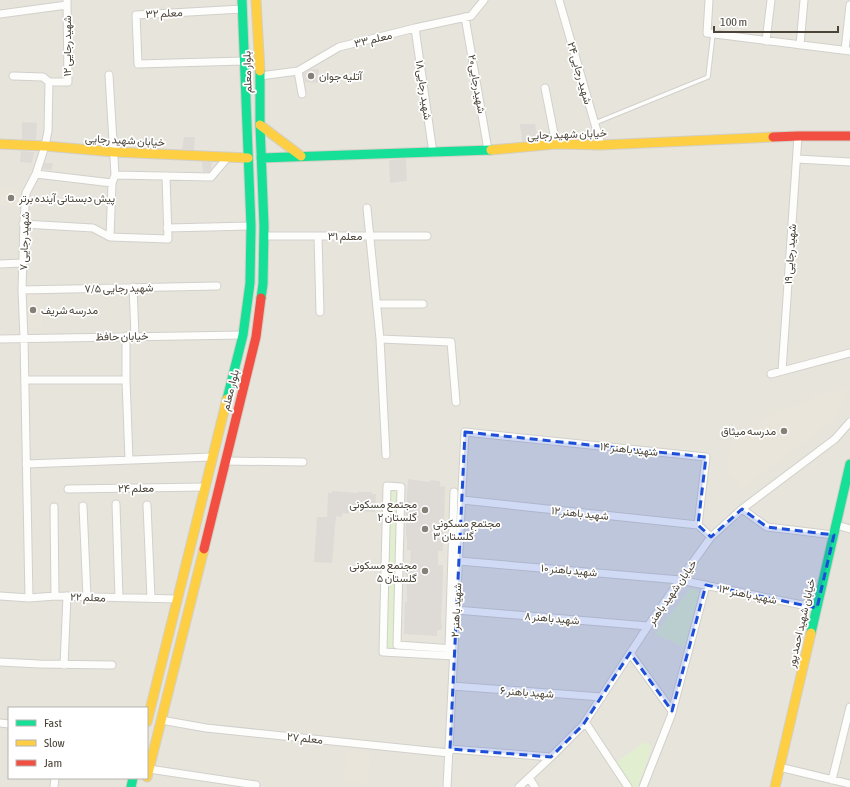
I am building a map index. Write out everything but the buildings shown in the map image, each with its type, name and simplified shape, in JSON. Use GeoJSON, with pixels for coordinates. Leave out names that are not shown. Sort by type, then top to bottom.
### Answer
{"type":"FeatureCollection","features":[{"type":"Feature","properties":{"kind":"main road","name":"بلوار معلم"},"geometry":{"type":"LineString","coordinates":[[148,775],[256,337],[263,284],[264,236],[260,125],[260,76],[256,0]]}},
{"type":"Feature","properties":{"kind":"main road","name":"بلوار معلم"},"geometry":{"type":"LineString","coordinates":[[148,718],[243,335],[250,283],[251,226],[242,5]]}},
{"type":"Feature","properties":{"kind":"main road"},"geometry":{"type":"LineString","coordinates":[[260,125],[301,156]]}},
{"type":"Feature","properties":{"kind":"main road","name":"خیابان شهید رجایی"},"geometry":{"type":"LineString","coordinates":[[0,144],[114,152],[261,158],[433,153],[556,144],[601,145],[798,136],[850,136]]}},
{"type":"Feature","properties":{"kind":"main road","name":"خیابان شهید احمد پور"},"geometry":{"type":"LineString","coordinates":[[774,787],[850,464]]}},
{"type":"Feature","properties":{"kind":"main road"},"geometry":{"type":"LineString","coordinates":[[195,527],[208,529]]}},
{"type":"Feature","properties":{"kind":"street","name":"معلم ۳۳"},"geometry":{"type":"LineString","coordinates":[[260,76],[298,71],[339,47],[471,16],[484,0]]}},
{"type":"Feature","properties":{"kind":"street","name":"شهید رجایی ۲۴"},"geometry":{"type":"LineString","coordinates":[[559,0],[601,145]]}},
{"type":"Feature","properties":{"kind":"street"},"geometry":{"type":"LineString","coordinates":[[709,0],[710,34],[848,51],[850,5]]}},
{"type":"Feature","properties":{"kind":"street"},"geometry":{"type":"LineString","coordinates":[[766,41],[771,0]]}},
{"type":"Feature","properties":{"kind":"street"},"geometry":{"type":"LineString","coordinates":[[800,45],[804,0]]}},
{"type":"Feature","properties":{"kind":"street"},"geometry":{"type":"LineString","coordinates":[[0,14],[67,2]]}},
{"type":"Feature","properties":{"kind":"street","name":"شهید رجایی ۱۲"},"geometry":{"type":"LineString","coordinates":[[45,146],[48,131],[49,82],[68,82],[67,2]]}},
{"type":"Feature","properties":{"kind":"street","name":"معلم ۳۲"},"geometry":{"type":"LineString","coordinates":[[242,5],[136,15],[138,64],[244,61]]}},
{"type":"Feature","properties":{"kind":"street","name":"شهیدرجایی۲۰"},"geometry":{"type":"LineString","coordinates":[[465,17],[488,150]]}},
{"type":"Feature","properties":{"kind":"street","name":"شهید رجایی۱۸"},"geometry":{"type":"LineString","coordinates":[[415,28],[433,153]]}},
{"type":"Feature","properties":{"kind":"street"},"geometry":{"type":"LineString","coordinates":[[298,71],[302,94]]}},
{"type":"Feature","properties":{"kind":"street"},"geometry":{"type":"LineString","coordinates":[[109,75],[115,174],[112,183],[110,237]]}},
{"type":"Feature","properties":{"kind":"street"},"geometry":{"type":"LineString","coordinates":[[13,76],[43,77],[49,82]]}},
{"type":"Feature","properties":{"kind":"street"},"geometry":{"type":"LineString","coordinates":[[545,88],[556,144]]}},
{"type":"Feature","properties":{"kind":"street","name":"شهید رجایی ۱۹"},"geometry":{"type":"LineString","coordinates":[[782,372],[798,136]]}},
{"type":"Feature","properties":{"kind":"street","name":"شهید رجایی ۷"},"geometry":{"type":"LineString","coordinates":[[28,598],[22,263],[26,193],[36,174],[45,146]]}},
{"type":"Feature","properties":{"kind":"street"},"geometry":{"type":"LineString","coordinates":[[115,174],[211,177],[228,157]]}},
{"type":"Feature","properties":{"kind":"street"},"geometry":{"type":"LineString","coordinates":[[797,159],[850,162]]}},
{"type":"Feature","properties":{"kind":"street"},"geometry":{"type":"LineString","coordinates":[[36,174],[112,183]]}},
{"type":"Feature","properties":{"kind":"street"},"geometry":{"type":"LineString","coordinates":[[24,224],[93,228],[110,237],[168,239],[166,176]]}},
{"type":"Feature","properties":{"kind":"street"},"geometry":{"type":"LineString","coordinates":[[367,208],[380,339],[386,455]]}},
{"type":"Feature","properties":{"kind":"street"},"geometry":{"type":"LineString","coordinates":[[167,228],[251,226]]}},
{"type":"Feature","properties":{"kind":"street","name":"معلم ۳۱"},"geometry":{"type":"LineString","coordinates":[[264,236],[427,236]]}},
{"type":"Feature","properties":{"kind":"street"},"geometry":{"type":"LineString","coordinates":[[318,236],[320,312]]}},
{"type":"Feature","properties":{"kind":"street"},"geometry":{"type":"LineString","coordinates":[[0,264],[22,263]]}},
{"type":"Feature","properties":{"kind":"street","name":"شهید رجایی ۷/۵"},"geometry":{"type":"LineString","coordinates":[[22,290],[217,286]]}},
{"type":"Feature","properties":{"kind":"street"},"geometry":{"type":"LineString","coordinates":[[133,287],[135,336]]}},
{"type":"Feature","properties":{"kind":"street"},"geometry":{"type":"LineString","coordinates":[[377,304],[423,304]]}},
{"type":"Feature","properties":{"kind":"street","name":"خیابان حافظ"},"geometry":{"type":"LineString","coordinates":[[0,339],[243,335]]}},
{"type":"Feature","properties":{"kind":"street"},"geometry":{"type":"LineString","coordinates":[[126,336],[129,460]]}},
{"type":"Feature","properties":{"kind":"street"},"geometry":{"type":"LineString","coordinates":[[380,339],[452,342],[456,402]]}},
{"type":"Feature","properties":{"kind":"street"},"geometry":{"type":"LineString","coordinates":[[770,374],[850,353]]}},
{"type":"Feature","properties":{"kind":"street"},"geometry":{"type":"LineString","coordinates":[[25,380],[126,380]]}},
{"type":"Feature","properties":{"kind":"street","name":"خیابان شهید باهنر"},"geometry":{"type":"LineString","coordinates":[[519,787],[551,757],[584,722],[648,626],[711,537],[742,509],[835,439],[850,422]]}},
{"type":"Feature","properties":{"kind":"street","name":"شهید باهنر ۲"},"geometry":{"type":"LineString","coordinates":[[448,787],[453,651],[465,432]]}},
{"type":"Feature","properties":{"kind":"street","name":"شهید باهنر ۱۴"},"geometry":{"type":"LineString","coordinates":[[465,432],[706,457],[698,525]]}},
{"type":"Feature","properties":{"kind":"street"},"geometry":{"type":"LineString","coordinates":[[26,464],[212,457]]}},
{"type":"Feature","properties":{"kind":"street"},"geometry":{"type":"LineString","coordinates":[[225,461],[303,462]]}},
{"type":"Feature","properties":{"kind":"street"},"geometry":{"type":"LineString","coordinates":[[396,653],[400,487],[387,486],[383,652],[396,653],[453,651]]}},
{"type":"Feature","properties":{"kind":"street","name":"معلم ۲۴"},"geometry":{"type":"LineString","coordinates":[[68,489],[205,487]]}},
{"type":"Feature","properties":{"kind":"street"},"geometry":{"type":"LineString","coordinates":[[453,651],[454,492]]}},
{"type":"Feature","properties":{"kind":"street","name":"شهید باهنر ۱۲"},"geometry":{"type":"LineString","coordinates":[[462,500],[698,525]]}},
{"type":"Feature","properties":{"kind":"street"},"geometry":{"type":"LineString","coordinates":[[116,504],[119,598]]}},
{"type":"Feature","properties":{"kind":"street"},"geometry":{"type":"LineString","coordinates":[[147,505],[151,598]]}},
{"type":"Feature","properties":{"kind":"street"},"geometry":{"type":"LineString","coordinates":[[83,506],[87,597]]}},
{"type":"Feature","properties":{"kind":"street"},"geometry":{"type":"LineString","coordinates":[[54,507],[55,596]]}},
{"type":"Feature","properties":{"kind":"street"},"geometry":{"type":"LineString","coordinates":[[742,509],[767,526],[834,535]]}},
{"type":"Feature","properties":{"kind":"street"},"geometry":{"type":"LineString","coordinates":[[698,525],[711,537]]}},
{"type":"Feature","properties":{"kind":"street"},"geometry":{"type":"LineString","coordinates":[[836,525],[850,528]]}},
{"type":"Feature","properties":{"kind":"street","name":"شهید باهنر ۱۰"},"geometry":{"type":"LineString","coordinates":[[458,561],[680,580]]}},
{"type":"Feature","properties":{"kind":"street","name":"شهید باهنر ۱۳"},"geometry":{"type":"LineString","coordinates":[[680,580],[816,608]]}},
{"type":"Feature","properties":{"kind":"street"},"geometry":{"type":"LineString","coordinates":[[643,787],[672,711],[706,585]]}},
{"type":"Feature","properties":{"kind":"street","name":"معلم ۲۲"},"geometry":{"type":"LineString","coordinates":[[0,596],[28,598],[67,596],[177,599]]}},
{"type":"Feature","properties":{"kind":"street"},"geometry":{"type":"LineString","coordinates":[[64,665],[67,596]]}},
{"type":"Feature","properties":{"kind":"street","name":"شهید باهنر ۸"},"geometry":{"type":"LineString","coordinates":[[456,610],[648,626]]}},
{"type":"Feature","properties":{"kind":"street"},"geometry":{"type":"LineString","coordinates":[[397,644],[453,651]]}},
{"type":"Feature","properties":{"kind":"street"},"geometry":{"type":"LineString","coordinates":[[630,653],[672,711]]}},
{"type":"Feature","properties":{"kind":"street"},"geometry":{"type":"LineString","coordinates":[[0,662],[64,665],[112,665]]}},
{"type":"Feature","properties":{"kind":"street","name":"شهید باهنر ۶"},"geometry":{"type":"LineString","coordinates":[[452,686],[602,697]]}},
{"type":"Feature","properties":{"kind":"street"},"geometry":{"type":"LineString","coordinates":[[832,780],[850,707]]}},
{"type":"Feature","properties":{"kind":"street","name":"معلم ۲۷"},"geometry":{"type":"LineString","coordinates":[[161,720],[206,728],[450,751],[551,757]]}},
{"type":"Feature","properties":{"kind":"street"},"geometry":{"type":"LineString","coordinates":[[584,722],[628,787]]}},
{"type":"Feature","properties":{"kind":"street"},"geometry":{"type":"LineString","coordinates":[[779,767],[850,784]]}},
{"type":"Feature","properties":{"kind":"street"},"geometry":{"type":"LineString","coordinates":[[148,775],[256,785]]}},
{"type":"Feature","properties":{"kind":"street"},"geometry":{"type":"LineString","coordinates":[[529,778],[535,787]]}},
{"type":"Feature","properties":{"kind":"lane"},"geometry":{"type":"LineString","coordinates":[[595,123],[708,77],[710,34]]}},
{"type":"Feature","properties":{"kind":"highlighted area"},"geometry":{"type":"Polygon","coordinates":[[[465,432],[706,457],[698,525],[711,537],[742,509],[767,527],[834,535],[817,608],[706,585],[672,711],[630,653],[583,725],[551,757],[450,749],[465,432]]]}},
{"type":"Feature","properties":{"kind":"shaded area"},"geometry":{"type":"Polygon","coordinates":[[[0,0],[850,0],[850,787],[0,787],[0,0]]]}},
{"type":"Feature","properties":{"kind":"shaded area","name":"پیش دبستانی آینده برتر"},"geometry":{"type":"Polygon","coordinates":[[[0,187],[23,191],[21,208],[0,205],[0,187]]]}},
{"type":"Feature","properties":{"kind":"shaded area","name":"مدرسه شریف"},"geometry":{"type":"Polygon","coordinates":[[[25,292],[40,293],[42,328],[25,328],[25,292]]]}},
{"type":"Feature","properties":{"kind":"shaded area","name":"مدرسه میثاق"},"geometry":{"type":"Polygon","coordinates":[[[849,389],[834,419],[741,489],[726,471],[732,444],[773,414],[812,400],[811,396],[849,389]]]}},
{"type":"Feature","properties":{"kind":"shaded area"},"geometry":{"type":"Polygon","coordinates":[[[346,750],[371,753],[367,784],[344,781],[346,750]]]}},
{"type":"Feature","properties":{"kind":"green space"},"geometry":{"type":"Polygon","coordinates":[[[388,487],[399,488],[396,652],[384,651],[388,487]]]}},
{"type":"Feature","properties":{"kind":"green space"},"geometry":{"type":"Polygon","coordinates":[[[690,589],[695,589],[699,593],[686,648],[655,634],[690,589]]]}},
{"type":"Feature","properties":{"kind":"green space"},"geometry":{"type":"Polygon","coordinates":[[[645,742],[649,744],[651,748],[638,787],[632,787],[615,763],[645,742]]]}},
{"type":"Feature","properties":{"kind":"traffic: fast"},"geometry":{"type":"LineString","coordinates":[[227,399],[243,335],[250,283],[251,226],[242,0]]}},
{"type":"Feature","properties":{"kind":"traffic: fast"},"geometry":{"type":"LineString","coordinates":[[260,71],[260,125],[264,226],[263,284],[261,298]]}},
{"type":"Feature","properties":{"kind":"traffic: fast"},"geometry":{"type":"LineString","coordinates":[[261,158],[491,150]]}},
{"type":"Feature","properties":{"kind":"traffic: fast"},"geometry":{"type":"LineString","coordinates":[[811,633],[850,464]]}},
{"type":"Feature","properties":{"kind":"traffic: fast"},"geometry":{"type":"LineString","coordinates":[[131,787],[133,779]]}},
{"type":"Feature","properties":{"kind":"traffic: slow"},"geometry":{"type":"LineString","coordinates":[[256,0],[260,71]]}},
{"type":"Feature","properties":{"kind":"traffic: slow"},"geometry":{"type":"LineString","coordinates":[[260,125],[301,156]]}},
{"type":"Feature","properties":{"kind":"traffic: slow"},"geometry":{"type":"LineString","coordinates":[[491,150],[556,144],[601,145],[773,137]]}},
{"type":"Feature","properties":{"kind":"traffic: slow"},"geometry":{"type":"LineString","coordinates":[[0,144],[114,152],[248,158]]}},
{"type":"Feature","properties":{"kind":"traffic: slow"},"geometry":{"type":"LineString","coordinates":[[148,718],[227,399]]}},
{"type":"Feature","properties":{"kind":"traffic: slow"},"geometry":{"type":"LineString","coordinates":[[148,773],[204,549]]}},
{"type":"Feature","properties":{"kind":"traffic: slow"},"geometry":{"type":"LineString","coordinates":[[775,787],[811,633]]}},
{"type":"Feature","properties":{"kind":"traffic: jam"},"geometry":{"type":"LineString","coordinates":[[773,137],[850,136]]}},
{"type":"Feature","properties":{"kind":"traffic: jam"},"geometry":{"type":"LineString","coordinates":[[204,549],[256,337],[261,298]]}},
{"type":"Feature","properties":{"kind":"place","name":"آتلیه جوان"},"geometry":{"type":"Point","coordinates":[311,76]}},
{"type":"Feature","properties":{"kind":"place","name":"پیش دبستانی آینده برتر"},"geometry":{"type":"Point","coordinates":[11,198]}},
{"type":"Feature","properties":{"kind":"place","name":"مدرسه شریف"},"geometry":{"type":"Point","coordinates":[33,310]}},
{"type":"Feature","properties":{"kind":"place","name":"مدرسه میثاق"},"geometry":{"type":"Point","coordinates":[784,431]}},
{"type":"Feature","properties":{"kind":"place","name":"مجتمع مسکونی گلستان ۲"},"geometry":{"type":"Point","coordinates":[425,510]}},
{"type":"Feature","properties":{"kind":"place","name":"مجتمع مسکونی گلستان ۳"},"geometry":{"type":"Point","coordinates":[425,529]}},
{"type":"Feature","properties":{"kind":"place","name":"مجتمع مسکونی گلستان ۵"},"geometry":{"type":"Point","coordinates":[425,571]}}]}
